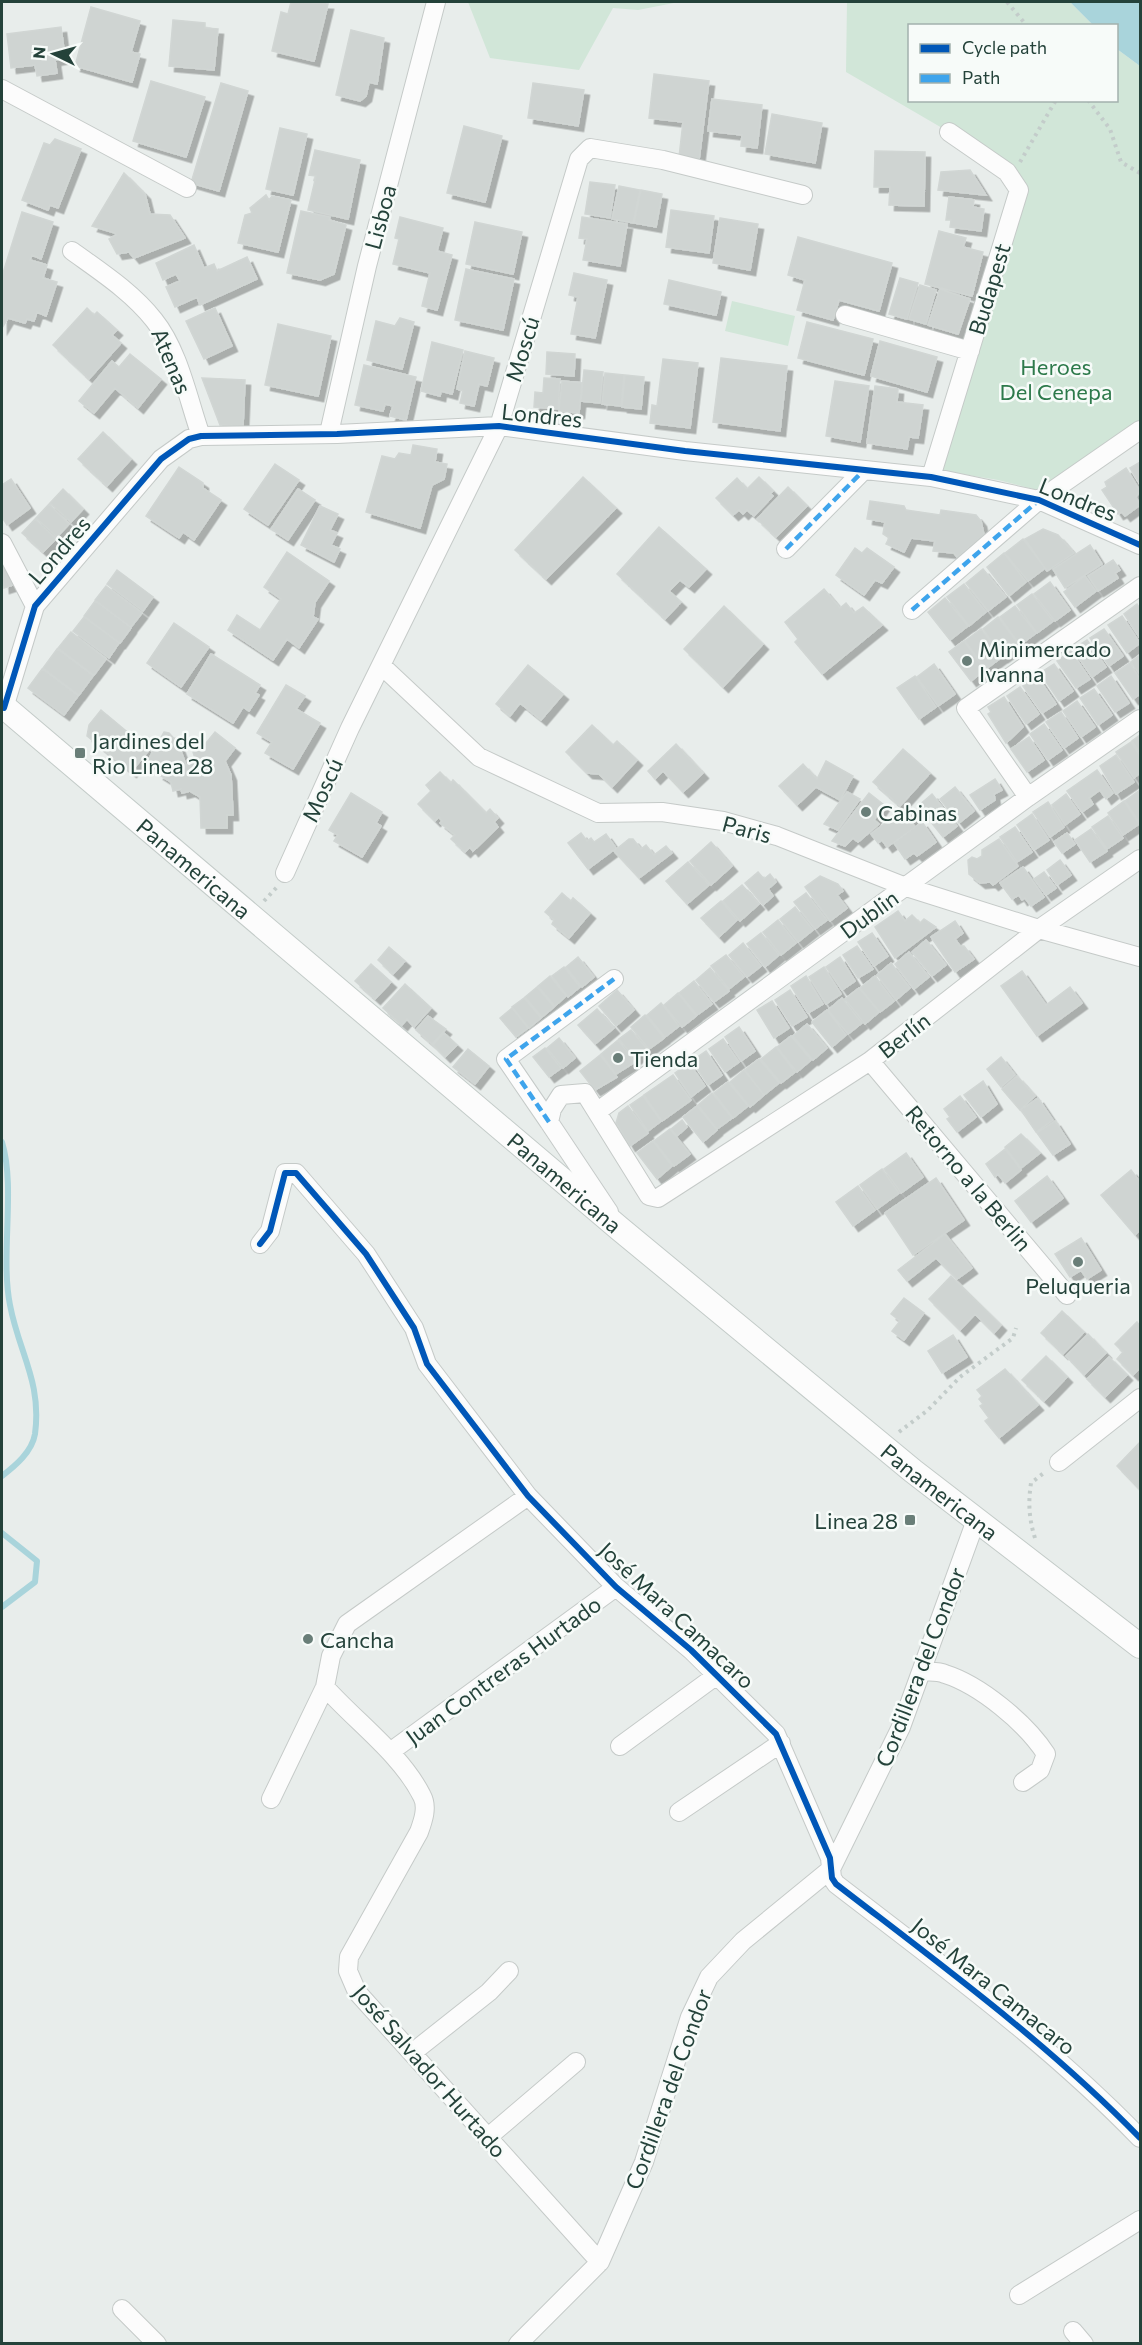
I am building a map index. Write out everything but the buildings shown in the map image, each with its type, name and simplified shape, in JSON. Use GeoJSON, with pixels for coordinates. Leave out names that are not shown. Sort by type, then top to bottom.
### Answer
{"type":"FeatureCollection","features":[{"type":"Feature","properties":{"kind":"main road","name":"Panamericana"},"geometry":{"type":"LineString","coordinates":[[3,707],[620,1228],[976,1520],[1140,1646]]}},
{"type":"Feature","properties":{"kind":"street","name":"Lisboa"},"geometry":{"type":"LineString","coordinates":[[329,433],[367,266],[436,2]]}},
{"type":"Feature","properties":{"kind":"street"},"geometry":{"type":"LineString","coordinates":[[2,89],[187,188]]}},
{"type":"Feature","properties":{"kind":"street"},"geometry":{"type":"LineString","coordinates":[[949,132],[1006,172],[1011,178]]}},
{"type":"Feature","properties":{"kind":"street","name":"Moscú"},"geometry":{"type":"LineString","coordinates":[[285,873],[350,728],[499,426],[579,159],[584,151],[590,148],[663,160],[803,195]]}},
{"type":"Feature","properties":{"kind":"street","name":"Budapest"},"geometry":{"type":"LineString","coordinates":[[931,477],[1019,190],[1011,178]]}},
{"type":"Feature","properties":{"kind":"street","name":"Atenas"},"geometry":{"type":"LineString","coordinates":[[72,251],[134,297],[156,321],[172,352],[201,436]]}},
{"type":"Feature","properties":{"kind":"street"},"geometry":{"type":"LineString","coordinates":[[845,315],[970,351]]}},
{"type":"Feature","properties":{"kind":"street","name":"Londres"},"geometry":{"type":"LineString","coordinates":[[3,707],[36,606],[161,459],[189,439],[201,436],[499,426],[686,451],[931,477],[1039,500],[1140,545]]}},
{"type":"Feature","properties":{"kind":"street"},"geometry":{"type":"LineString","coordinates":[[912,610],[1039,500],[1140,430]]}},
{"type":"Feature","properties":{"kind":"street"},"geometry":{"type":"LineString","coordinates":[[786,549],[864,470]]}},
{"type":"Feature","properties":{"kind":"street"},"geometry":{"type":"LineString","coordinates":[[2,543],[36,606]]}},
{"type":"Feature","properties":{"kind":"street"},"geometry":{"type":"LineString","coordinates":[[1028,797],[966,708],[1140,586]]}},
{"type":"Feature","properties":{"kind":"street","name":"Paris"},"geometry":{"type":"LineString","coordinates":[[382,666],[479,757],[598,813],[662,812],[723,821],[777,836],[906,886],[1039,929],[1140,957]]}},
{"type":"Feature","properties":{"kind":"street","name":"Dublin"},"geometry":{"type":"LineString","coordinates":[[598,1111],[1140,718]]}},
{"type":"Feature","properties":{"kind":"street","name":"Berlín"},"geometry":{"type":"LineString","coordinates":[[598,1111],[649,1196],[658,1198],[870,1061],[1039,929],[1140,859]]}},
{"type":"Feature","properties":{"kind":"street"},"geometry":{"type":"LineString","coordinates":[[614,979],[506,1059],[620,1228]]}},
{"type":"Feature","properties":{"kind":"street","name":"Retorno a la Berlin"},"geometry":{"type":"LineString","coordinates":[[870,1061],[1067,1295]]}},
{"type":"Feature","properties":{"kind":"street"},"geometry":{"type":"LineString","coordinates":[[549,1122],[552,1109],[561,1095],[585,1094],[598,1111]]}},
{"type":"Feature","properties":{"kind":"street","name":"José Mara Camacaro"},"geometry":{"type":"LineString","coordinates":[[260,1244],[270,1231],[285,1173],[296,1173],[366,1254],[414,1328],[427,1365],[528,1496],[616,1587],[717,1675],[766,1724],[781,1743],[830,1858],[836,1884],[980,1994],[1087,2086],[1140,2138]]}},
{"type":"Feature","properties":{"kind":"street"},"geometry":{"type":"LineString","coordinates":[[1059,1462],[1140,1398]]}},
{"type":"Feature","properties":{"kind":"street"},"geometry":{"type":"LineString","coordinates":[[271,1799],[325,1687],[326,1670],[345,1626],[528,1496]]}},
{"type":"Feature","properties":{"kind":"street","name":"Cordillera del Condor"},"geometry":{"type":"LineString","coordinates":[[518,2343],[600,2262],[644,2162],[690,2017],[709,1977],[743,1941],[831,1869],[902,1727],[976,1520]]}},
{"type":"Feature","properties":{"kind":"street","name":"Juan Contreras Hurtado"},"geometry":{"type":"LineString","coordinates":[[390,1752],[616,1587]]}},
{"type":"Feature","properties":{"kind":"street"},"geometry":{"type":"LineString","coordinates":[[922,1671],[945,1673],[980,1692],[1032,1732],[1046,1754],[1040,1770],[1023,1782]]}},
{"type":"Feature","properties":{"kind":"street"},"geometry":{"type":"LineString","coordinates":[[620,1746],[717,1675]]}},
{"type":"Feature","properties":{"kind":"street","name":"José Salvador Hurtado"},"geometry":{"type":"LineString","coordinates":[[325,1687],[390,1752],[423,1797],[423,1822],[390,1886],[349,1957],[348,1971],[357,1992],[600,2262]]}},
{"type":"Feature","properties":{"kind":"street"},"geometry":{"type":"LineString","coordinates":[[679,1812],[781,1743]]}},
{"type":"Feature","properties":{"kind":"street"},"geometry":{"type":"LineString","coordinates":[[412,2053],[489,1992],[509,1971]]}},
{"type":"Feature","properties":{"kind":"street"},"geometry":{"type":"LineString","coordinates":[[487,2138],[576,2062]]}},
{"type":"Feature","properties":{"kind":"street"},"geometry":{"type":"LineString","coordinates":[[1019,2295],[1140,2220]]}},
{"type":"Feature","properties":{"kind":"street"},"geometry":{"type":"LineString","coordinates":[[122,2309],[157,2343]]}},
{"type":"Feature","properties":{"kind":"path"},"geometry":{"type":"LineString","coordinates":[[1007,2],[1025,24]]}},
{"type":"Feature","properties":{"kind":"path"},"geometry":{"type":"LineString","coordinates":[[1011,178],[1055,102]]}},
{"type":"Feature","properties":{"kind":"path"},"geometry":{"type":"LineString","coordinates":[[1090,102],[1110,129],[1121,162],[1140,173]]}},
{"type":"Feature","properties":{"kind":"path"},"geometry":{"type":"LineString","coordinates":[[252,918],[285,873]]}},
{"type":"Feature","properties":{"kind":"path"},"geometry":{"type":"LineString","coordinates":[[883,1444],[928,1410],[960,1377],[1013,1338],[1016,1328]]}},
{"type":"Feature","properties":{"kind":"path"},"geometry":{"type":"LineString","coordinates":[[1044,1570],[1030,1521],[1031,1483],[1059,1462]]}},
{"type":"Feature","properties":{"kind":"green space"},"geometry":{"type":"Polygon","coordinates":[[[468,2],[679,2],[638,10],[613,8],[579,70],[490,58],[468,2]]]}},
{"type":"Feature","properties":{"kind":"green space","name":"Heroes Del Cenepa"},"geometry":{"type":"Polygon","coordinates":[[[847,2],[1070,2],[1092,24],[908,24],[908,102],[1118,102],[1118,50],[1140,66],[1140,422],[1041,491],[998,480],[938,470],[1019,190],[949,132],[846,72],[847,2]]]}},
{"type":"Feature","properties":{"kind":"green space"},"geometry":{"type":"Polygon","coordinates":[[[732,301],[795,316],[788,346],[725,331],[732,301]]]}},
{"type":"Feature","properties":{"kind":"water"},"geometry":{"type":"Polygon","coordinates":[[[1070,2],[1140,2],[1140,66],[1118,50],[1118,24],[1092,24],[1070,2]]]}},
{"type":"Feature","properties":{"kind":"waterway"},"geometry":{"type":"LineString","coordinates":[[2,1142],[8,1180],[7,1286],[14,1322],[33,1383],[36,1415],[35,1434],[27,1453],[2,1476]]}},
{"type":"Feature","properties":{"kind":"waterway"},"geometry":{"type":"LineString","coordinates":[[2,1533],[37,1561],[35,1582],[2,1607]]}},
{"type":"Feature","properties":{"kind":"marked path"},"geometry":{"type":"LineString","coordinates":[[786,549],[864,470]]}},
{"type":"Feature","properties":{"kind":"marked path"},"geometry":{"type":"LineString","coordinates":[[912,610],[1039,500]]}},
{"type":"Feature","properties":{"kind":"marked path"},"geometry":{"type":"LineString","coordinates":[[549,1122],[506,1059],[614,979]]}},
{"type":"Feature","properties":{"kind":"cycle path"},"geometry":{"type":"LineString","coordinates":[[4,708],[35,606],[161,459],[189,439],[201,436],[337,434],[499,426],[685,451],[931,477],[1039,500],[1140,545]]}},
{"type":"Feature","properties":{"kind":"cycle path"},"geometry":{"type":"LineString","coordinates":[[260,1244],[270,1231],[285,1173],[296,1173],[366,1254],[414,1328],[427,1364],[528,1496],[616,1587],[691,1650],[776,1734],[830,1858],[832,1878],[836,1884],[1031,2037],[1105,2103],[1140,2138]]}},
{"type":"Feature","properties":{"kind":"place","name":"Minimercado Ivanna"},"geometry":{"type":"Point","coordinates":[967,661]}},
{"type":"Feature","properties":{"kind":"place","name":"Jardines del Rio Linea 28"},"geometry":{"type":"Point","coordinates":[80,753]}},
{"type":"Feature","properties":{"kind":"place","name":"Cabinas"},"geometry":{"type":"Point","coordinates":[866,812]}},
{"type":"Feature","properties":{"kind":"place","name":"Tienda"},"geometry":{"type":"Point","coordinates":[618,1058]}},
{"type":"Feature","properties":{"kind":"place","name":"Peluqueria"},"geometry":{"type":"Point","coordinates":[1078,1262]}},
{"type":"Feature","properties":{"kind":"place","name":"Linea 28"},"geometry":{"type":"Point","coordinates":[910,1520]}},
{"type":"Feature","properties":{"kind":"place","name":"Cancha"},"geometry":{"type":"Point","coordinates":[308,1639]}}]}
